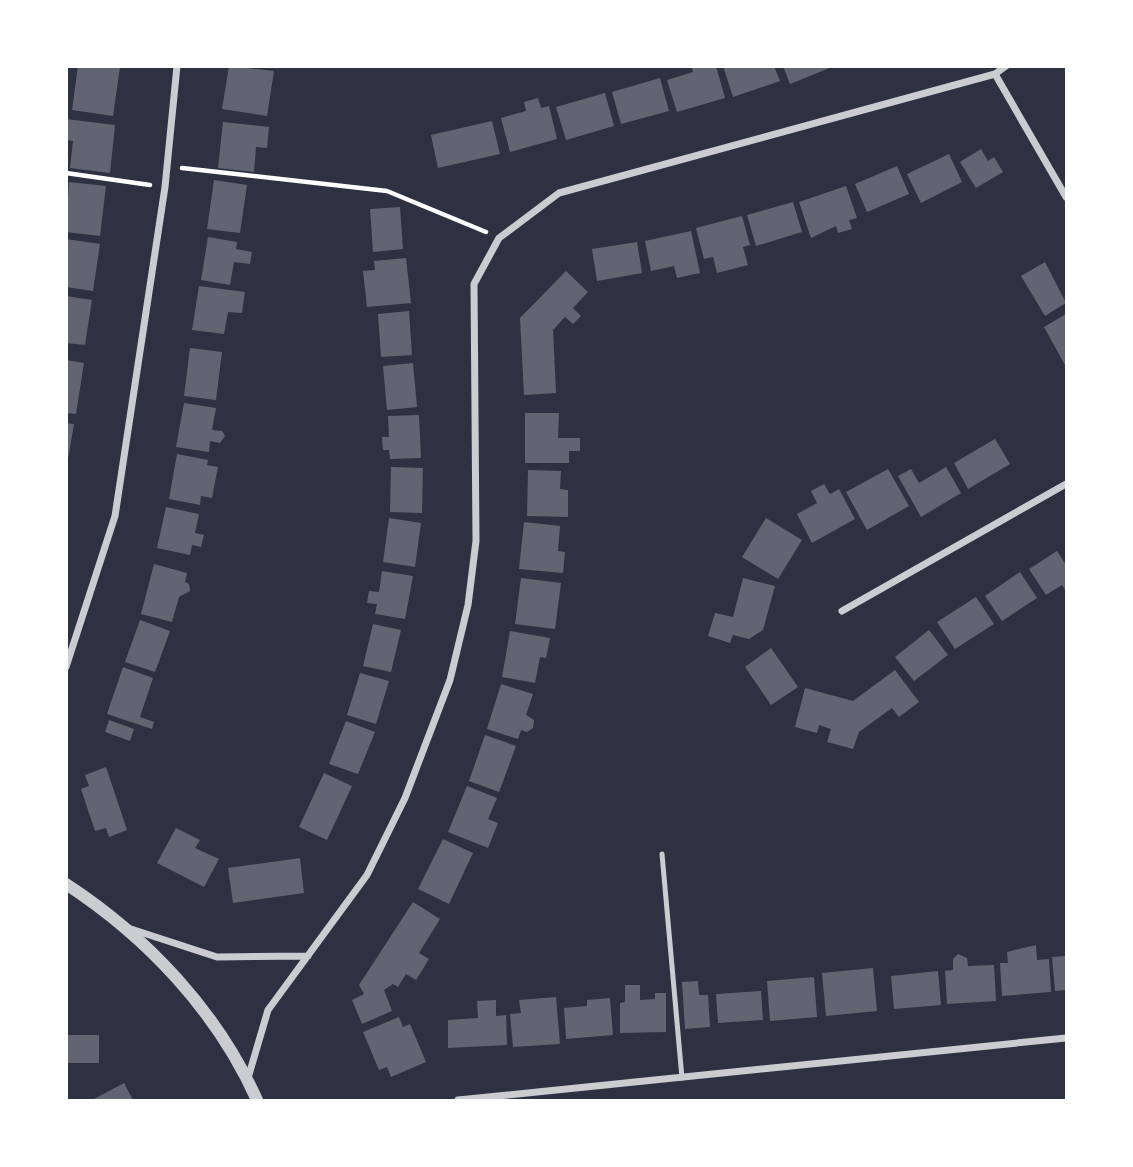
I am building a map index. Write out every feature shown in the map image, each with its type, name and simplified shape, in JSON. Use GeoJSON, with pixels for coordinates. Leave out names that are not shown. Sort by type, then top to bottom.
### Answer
{"type":"FeatureCollection","features":[{"type":"Feature","properties":{"kind":"street"},"geometry":{"type":"LineString","coordinates":[[66,667],[115,516],[165,187],[177,66]]}},
{"type":"Feature","properties":{"kind":"street"},"geometry":{"type":"LineString","coordinates":[[248,1080],[268,1010],[367,874],[405,798],[450,680],[468,605],[476,541],[474,284],[499,238],[559,193],[995,74],[1006,66]]}},
{"type":"Feature","properties":{"kind":"street"},"geometry":{"type":"LineString","coordinates":[[995,74],[1066,197]]}},
{"type":"Feature","properties":{"kind":"street"},"geometry":{"type":"LineString","coordinates":[[842,611],[1066,484]]}},
{"type":"Feature","properties":{"kind":"street"},"geometry":{"type":"LineString","coordinates":[[66,884],[127,928],[173,971],[248,1080],[257,1101]]}},
{"type":"Feature","properties":{"kind":"street"},"geometry":{"type":"LineString","coordinates":[[127,928],[217,957],[307,957]]}},
{"type":"Feature","properties":{"kind":"street"},"geometry":{"type":"LineString","coordinates":[[458,1101],[1066,1038]]}},
{"type":"Feature","properties":{"kind":"lane"},"geometry":{"type":"LineString","coordinates":[[662,854],[682,1077]]}},
{"type":"Feature","properties":{"kind":"path"},"geometry":{"type":"LineString","coordinates":[[166,167],[387,191],[499,238]]}},
{"type":"Feature","properties":{"kind":"path"},"geometry":{"type":"LineString","coordinates":[[66,173],[165,187]]}},
{"type":"Feature","properties":{"kind":"building"},"geometry":{"type":"Polygon","coordinates":[[[78,66],[120,67],[113,116],[72,110],[78,66]]]}},
{"type":"Feature","properties":{"kind":"building"},"geometry":{"type":"Polygon","coordinates":[[[229,66],[274,71],[267,116],[222,109],[229,66]]]}},
{"type":"Feature","properties":{"kind":"building"},"geometry":{"type":"Polygon","coordinates":[[[691,66],[716,66],[725,98],[677,112],[667,80],[693,72],[691,66]]]}},
{"type":"Feature","properties":{"kind":"building"},"geometry":{"type":"Polygon","coordinates":[[[723,66],[774,66],[780,81],[733,97],[723,66]]]}},
{"type":"Feature","properties":{"kind":"building"},"geometry":{"type":"Polygon","coordinates":[[[783,66],[832,66],[832,67],[790,84],[783,66]]]}},
{"type":"Feature","properties":{"kind":"building"},"geometry":{"type":"Polygon","coordinates":[[[660,78],[669,111],[621,124],[612,92],[660,78]]]}},
{"type":"Feature","properties":{"kind":"building"},"geometry":{"type":"Polygon","coordinates":[[[605,93],[614,126],[566,140],[556,107],[605,93]]]}},
{"type":"Feature","properties":{"kind":"building"},"geometry":{"type":"Polygon","coordinates":[[[538,98],[541,108],[549,106],[557,139],[510,152],[501,118],[526,111],[524,102],[538,98]]]}},
{"type":"Feature","properties":{"kind":"building"},"geometry":{"type":"Polygon","coordinates":[[[66,119],[115,125],[110,173],[70,168],[73,141],[66,140],[66,119]]]}},
{"type":"Feature","properties":{"kind":"building"},"geometry":{"type":"Polygon","coordinates":[[[492,121],[500,154],[438,168],[431,135],[492,121]]]}},
{"type":"Feature","properties":{"kind":"building"},"geometry":{"type":"Polygon","coordinates":[[[223,122],[269,127],[267,148],[256,147],[254,172],[218,168],[223,122]]]}},
{"type":"Feature","properties":{"kind":"building"},"geometry":{"type":"Polygon","coordinates":[[[981,149],[988,161],[994,157],[1003,172],[976,188],[960,162],[981,149]]]}},
{"type":"Feature","properties":{"kind":"building"},"geometry":{"type":"Polygon","coordinates":[[[949,154],[962,182],[921,203],[907,174],[949,154]]]}},
{"type":"Feature","properties":{"kind":"building"},"geometry":{"type":"Polygon","coordinates":[[[897,166],[909,194],[867,212],[855,184],[897,166]]]}},
{"type":"Feature","properties":{"kind":"building"},"geometry":{"type":"Polygon","coordinates":[[[214,180],[247,185],[240,233],[207,229],[214,180]]]}},
{"type":"Feature","properties":{"kind":"building"},"geometry":{"type":"Polygon","coordinates":[[[69,182],[106,186],[100,236],[66,232],[69,182]]]}},
{"type":"Feature","properties":{"kind":"building"},"geometry":{"type":"Polygon","coordinates":[[[846,186],[857,218],[849,220],[852,229],[838,233],[836,226],[811,238],[799,202],[846,186]]]}},
{"type":"Feature","properties":{"kind":"building"},"geometry":{"type":"Polygon","coordinates":[[[793,202],[802,232],[756,246],[747,215],[793,202]]]}},
{"type":"Feature","properties":{"kind":"building"},"geometry":{"type":"Polygon","coordinates":[[[400,207],[403,249],[373,252],[370,209],[400,207]]]}},
{"type":"Feature","properties":{"kind":"building"},"geometry":{"type":"Polygon","coordinates":[[[742,216],[750,245],[743,247],[748,265],[717,273],[713,257],[704,259],[696,228],[742,216]]]}},
{"type":"Feature","properties":{"kind":"building"},"geometry":{"type":"Polygon","coordinates":[[[691,231],[700,273],[677,278],[674,266],[651,271],[645,241],[691,231]]]}},
{"type":"Feature","properties":{"kind":"building"},"geometry":{"type":"Polygon","coordinates":[[[208,237],[237,242],[236,249],[252,252],[250,264],[234,262],[230,285],[201,280],[208,237]]]}},
{"type":"Feature","properties":{"kind":"building"},"geometry":{"type":"Polygon","coordinates":[[[66,239],[100,244],[93,291],[66,287],[66,239]]]}},
{"type":"Feature","properties":{"kind":"building"},"geometry":{"type":"Polygon","coordinates":[[[637,242],[642,273],[597,281],[592,249],[637,242]]]}},
{"type":"Feature","properties":{"kind":"building"},"geometry":{"type":"Polygon","coordinates":[[[406,258],[411,303],[367,307],[363,271],[375,270],[374,261],[406,258]]]}},
{"type":"Feature","properties":{"kind":"building"},"geometry":{"type":"Polygon","coordinates":[[[1045,262],[1066,303],[1045,316],[1021,276],[1045,262]]]}},
{"type":"Feature","properties":{"kind":"building"},"geometry":{"type":"Polygon","coordinates":[[[566,271],[588,292],[573,308],[581,316],[573,324],[565,317],[553,330],[556,393],[524,395],[520,318],[566,271]]]}},
{"type":"Feature","properties":{"kind":"building"},"geometry":{"type":"Polygon","coordinates":[[[199,286],[245,292],[242,313],[228,312],[224,334],[192,330],[199,286]]]}},
{"type":"Feature","properties":{"kind":"building"},"geometry":{"type":"Polygon","coordinates":[[[66,296],[92,300],[85,345],[66,343],[66,296]]]}},
{"type":"Feature","properties":{"kind":"building"},"geometry":{"type":"Polygon","coordinates":[[[409,311],[412,355],[381,357],[378,314],[409,311]]]}},
{"type":"Feature","properties":{"kind":"building"},"geometry":{"type":"Polygon","coordinates":[[[1066,314],[1066,367],[1044,327],[1066,314]]]}},
{"type":"Feature","properties":{"kind":"building"},"geometry":{"type":"Polygon","coordinates":[[[190,348],[222,352],[216,400],[184,396],[190,348]]]}},
{"type":"Feature","properties":{"kind":"building"},"geometry":{"type":"Polygon","coordinates":[[[66,360],[84,363],[76,414],[66,413],[66,360]]]}},
{"type":"Feature","properties":{"kind":"building"},"geometry":{"type":"Polygon","coordinates":[[[413,363],[417,407],[387,410],[383,366],[413,363]]]}},
{"type":"Feature","properties":{"kind":"building"},"geometry":{"type":"Polygon","coordinates":[[[184,403],[216,408],[212,430],[222,431],[225,436],[220,443],[210,441],[209,452],[176,447],[184,403]]]}},
{"type":"Feature","properties":{"kind":"building"},"geometry":{"type":"Polygon","coordinates":[[[525,413],[559,413],[558,438],[580,438],[580,451],[569,451],[569,463],[525,463],[525,413]]]}},
{"type":"Feature","properties":{"kind":"building"},"geometry":{"type":"Polygon","coordinates":[[[419,415],[421,458],[390,459],[389,450],[383,450],[382,437],[389,437],[388,416],[419,415]]]}},
{"type":"Feature","properties":{"kind":"building"},"geometry":{"type":"Polygon","coordinates":[[[66,423],[74,424],[68,459],[66,459],[66,423]]]}},
{"type":"Feature","properties":{"kind":"building"},"geometry":{"type":"Polygon","coordinates":[[[995,439],[1010,464],[968,489],[954,463],[995,439]]]}},
{"type":"Feature","properties":{"kind":"building"},"geometry":{"type":"Polygon","coordinates":[[[177,454],[208,460],[207,465],[218,467],[212,498],[201,496],[200,505],[169,499],[177,454]]]}},
{"type":"Feature","properties":{"kind":"building"},"geometry":{"type":"Polygon","coordinates":[[[391,467],[423,468],[422,513],[390,512],[391,467]]]}},
{"type":"Feature","properties":{"kind":"building"},"geometry":{"type":"Polygon","coordinates":[[[946,467],[961,493],[921,517],[898,476],[911,469],[919,483],[946,467]]]}},
{"type":"Feature","properties":{"kind":"building"},"geometry":{"type":"Polygon","coordinates":[[[888,469],[909,506],[867,530],[846,492],[888,469]]]}},
{"type":"Feature","properties":{"kind":"building"},"geometry":{"type":"Polygon","coordinates":[[[528,470],[561,471],[560,489],[568,490],[568,517],[527,516],[528,470]]]}},
{"type":"Feature","properties":{"kind":"building"},"geometry":{"type":"Polygon","coordinates":[[[824,484],[830,494],[839,489],[855,519],[812,543],[797,514],[817,503],[811,491],[824,484]]]}},
{"type":"Feature","properties":{"kind":"building"},"geometry":{"type":"Polygon","coordinates":[[[166,507],[199,514],[195,533],[204,535],[201,547],[192,545],[190,555],[157,548],[166,507]]]}},
{"type":"Feature","properties":{"kind":"building"},"geometry":{"type":"Polygon","coordinates":[[[389,518],[421,523],[415,567],[383,562],[389,518]]]}},
{"type":"Feature","properties":{"kind":"building"},"geometry":{"type":"Polygon","coordinates":[[[766,518],[802,540],[778,579],[742,557],[766,518]]]}},
{"type":"Feature","properties":{"kind":"building"},"geometry":{"type":"Polygon","coordinates":[[[524,522],[560,526],[558,551],[565,552],[563,573],[519,569],[524,522]]]}},
{"type":"Feature","properties":{"kind":"building"},"geometry":{"type":"Polygon","coordinates":[[[1057,551],[1066,565],[1066,591],[1062,585],[1046,595],[1029,569],[1057,551]]]}},
{"type":"Feature","properties":{"kind":"building"},"geometry":{"type":"Polygon","coordinates":[[[154,564],[187,573],[185,582],[189,584],[190,591],[179,597],[172,622],[141,614],[154,564]]]}},
{"type":"Feature","properties":{"kind":"building"},"geometry":{"type":"Polygon","coordinates":[[[382,571],[413,576],[405,619],[375,614],[377,604],[367,603],[369,591],[379,592],[382,571]]]}},
{"type":"Feature","properties":{"kind":"building"},"geometry":{"type":"Polygon","coordinates":[[[1020,572],[1037,598],[1002,621],[985,596],[1020,572]]]}},
{"type":"Feature","properties":{"kind":"building"},"geometry":{"type":"Polygon","coordinates":[[[521,578],[561,583],[555,629],[515,624],[521,578]]]}},
{"type":"Feature","properties":{"kind":"building"},"geometry":{"type":"Polygon","coordinates":[[[743,578],[775,586],[763,630],[749,639],[733,635],[730,643],[708,636],[715,613],[733,617],[743,578]]]}},
{"type":"Feature","properties":{"kind":"building"},"geometry":{"type":"Polygon","coordinates":[[[976,597],[994,624],[955,649],[937,622],[976,597]]]}},
{"type":"Feature","properties":{"kind":"building"},"geometry":{"type":"Polygon","coordinates":[[[140,620],[170,631],[155,672],[125,662],[140,620]]]}},
{"type":"Feature","properties":{"kind":"building"},"geometry":{"type":"Polygon","coordinates":[[[373,624],[401,630],[391,672],[363,666],[373,624]]]}},
{"type":"Feature","properties":{"kind":"building"},"geometry":{"type":"Polygon","coordinates":[[[929,630],[948,655],[914,681],[895,657],[929,630]]]}},
{"type":"Feature","properties":{"kind":"building"},"geometry":{"type":"Polygon","coordinates":[[[510,631],[550,638],[546,658],[540,657],[535,683],[502,677],[510,631]]]}},
{"type":"Feature","properties":{"kind":"building"},"geometry":{"type":"Polygon","coordinates":[[[771,648],[798,687],[771,705],[745,667],[771,648]]]}},
{"type":"Feature","properties":{"kind":"building"},"geometry":{"type":"Polygon","coordinates":[[[123,667],[153,678],[140,717],[154,722],[152,729],[107,714],[123,667]]]}},
{"type":"Feature","properties":{"kind":"building"},"geometry":{"type":"Polygon","coordinates":[[[895,670],[919,702],[899,717],[892,708],[859,732],[853,749],[827,742],[831,729],[819,725],[817,733],[795,727],[805,688],[853,701],[895,670]]]}},
{"type":"Feature","properties":{"kind":"building"},"geometry":{"type":"Polygon","coordinates":[[[360,673],[389,681],[376,724],[347,715],[360,673]]]}},
{"type":"Feature","properties":{"kind":"building"},"geometry":{"type":"Polygon","coordinates":[[[501,684],[533,694],[526,715],[534,720],[533,728],[527,732],[521,730],[518,739],[487,729],[501,684]]]}},
{"type":"Feature","properties":{"kind":"building"},"geometry":{"type":"Polygon","coordinates":[[[109,720],[134,729],[130,741],[105,732],[109,720]]]}},
{"type":"Feature","properties":{"kind":"building"},"geometry":{"type":"Polygon","coordinates":[[[346,721],[375,732],[358,774],[329,764],[346,721]]]}},
{"type":"Feature","properties":{"kind":"building"},"geometry":{"type":"Polygon","coordinates":[[[485,735],[516,746],[499,792],[469,781],[485,735]]]}},
{"type":"Feature","properties":{"kind":"building"},"geometry":{"type":"Polygon","coordinates":[[[106,767],[127,830],[109,837],[106,828],[95,831],[81,789],[89,786],[85,775],[106,767]]]}},
{"type":"Feature","properties":{"kind":"building"},"geometry":{"type":"Polygon","coordinates":[[[324,773],[352,786],[327,840],[299,827],[324,773]]]}},
{"type":"Feature","properties":{"kind":"building"},"geometry":{"type":"Polygon","coordinates":[[[467,786],[497,798],[488,819],[498,823],[488,848],[448,832],[467,786]]]}},
{"type":"Feature","properties":{"kind":"building"},"geometry":{"type":"Polygon","coordinates":[[[176,828],[200,840],[195,848],[219,859],[204,887],[157,863],[176,828]]]}},
{"type":"Feature","properties":{"kind":"building"},"geometry":{"type":"Polygon","coordinates":[[[443,839],[473,853],[449,904],[418,889],[443,839]]]}},
{"type":"Feature","properties":{"kind":"building"},"geometry":{"type":"Polygon","coordinates":[[[300,858],[304,893],[233,903],[228,868],[300,858]]]}},
{"type":"Feature","properties":{"kind":"building"},"geometry":{"type":"Polygon","coordinates":[[[413,902],[440,919],[419,953],[429,959],[416,980],[406,974],[398,987],[393,984],[384,990],[392,1011],[362,1024],[352,1000],[364,994],[359,985],[413,902]]]}},
{"type":"Feature","properties":{"kind":"building"},"geometry":{"type":"Polygon","coordinates":[[[1036,945],[1037,960],[1049,959],[1051,992],[1002,996],[1000,963],[1008,963],[1007,952],[1036,945]]]}},
{"type":"Feature","properties":{"kind":"building"},"geometry":{"type":"Polygon","coordinates":[[[958,954],[967,958],[968,966],[994,965],[996,1001],[947,1004],[945,971],[953,970],[953,959],[958,954]]]}},
{"type":"Feature","properties":{"kind":"building"},"geometry":{"type":"Polygon","coordinates":[[[1066,956],[1066,990],[1055,991],[1052,957],[1066,956]]]}},
{"type":"Feature","properties":{"kind":"building"},"geometry":{"type":"Polygon","coordinates":[[[873,968],[877,1011],[826,1016],[822,973],[873,968]]]}},
{"type":"Feature","properties":{"kind":"building"},"geometry":{"type":"Polygon","coordinates":[[[938,971],[941,1005],[894,1009],[891,976],[938,971]]]}},
{"type":"Feature","properties":{"kind":"building"},"geometry":{"type":"Polygon","coordinates":[[[814,977],[817,1017],[770,1021],[767,981],[814,977]]]}},
{"type":"Feature","properties":{"kind":"building"},"geometry":{"type":"Polygon","coordinates":[[[698,981],[699,995],[708,995],[710,1027],[685,1029],[682,982],[698,981]]]}},
{"type":"Feature","properties":{"kind":"building"},"geometry":{"type":"Polygon","coordinates":[[[625,985],[640,985],[640,1000],[655,999],[655,993],[666,993],[666,1032],[620,1033],[620,1003],[625,1002],[625,985]]]}},
{"type":"Feature","properties":{"kind":"building"},"geometry":{"type":"Polygon","coordinates":[[[761,991],[763,1020],[718,1023],[716,994],[761,991]]]}},
{"type":"Feature","properties":{"kind":"building"},"geometry":{"type":"Polygon","coordinates":[[[556,997],[560,1044],[513,1047],[510,1014],[521,1013],[519,1000],[556,997]]]}},
{"type":"Feature","properties":{"kind":"building"},"geometry":{"type":"Polygon","coordinates":[[[610,998],[613,1035],[566,1039],[564,1008],[587,1006],[587,1000],[610,998]]]}},
{"type":"Feature","properties":{"kind":"building"},"geometry":{"type":"Polygon","coordinates":[[[496,1000],[496,1016],[506,1015],[507,1045],[448,1048],[448,1020],[478,1018],[477,1001],[496,1000]]]}},
{"type":"Feature","properties":{"kind":"building"},"geometry":{"type":"Polygon","coordinates":[[[399,1017],[403,1027],[410,1024],[426,1062],[391,1077],[387,1067],[379,1070],[363,1032],[399,1017]]]}},
{"type":"Feature","properties":{"kind":"building"},"geometry":{"type":"Polygon","coordinates":[[[66,1035],[99,1035],[99,1063],[66,1063],[66,1035]]]}},
{"type":"Feature","properties":{"kind":"building"},"geometry":{"type":"Polygon","coordinates":[[[124,1083],[133,1100],[92,1100],[124,1083]]]}}]}
